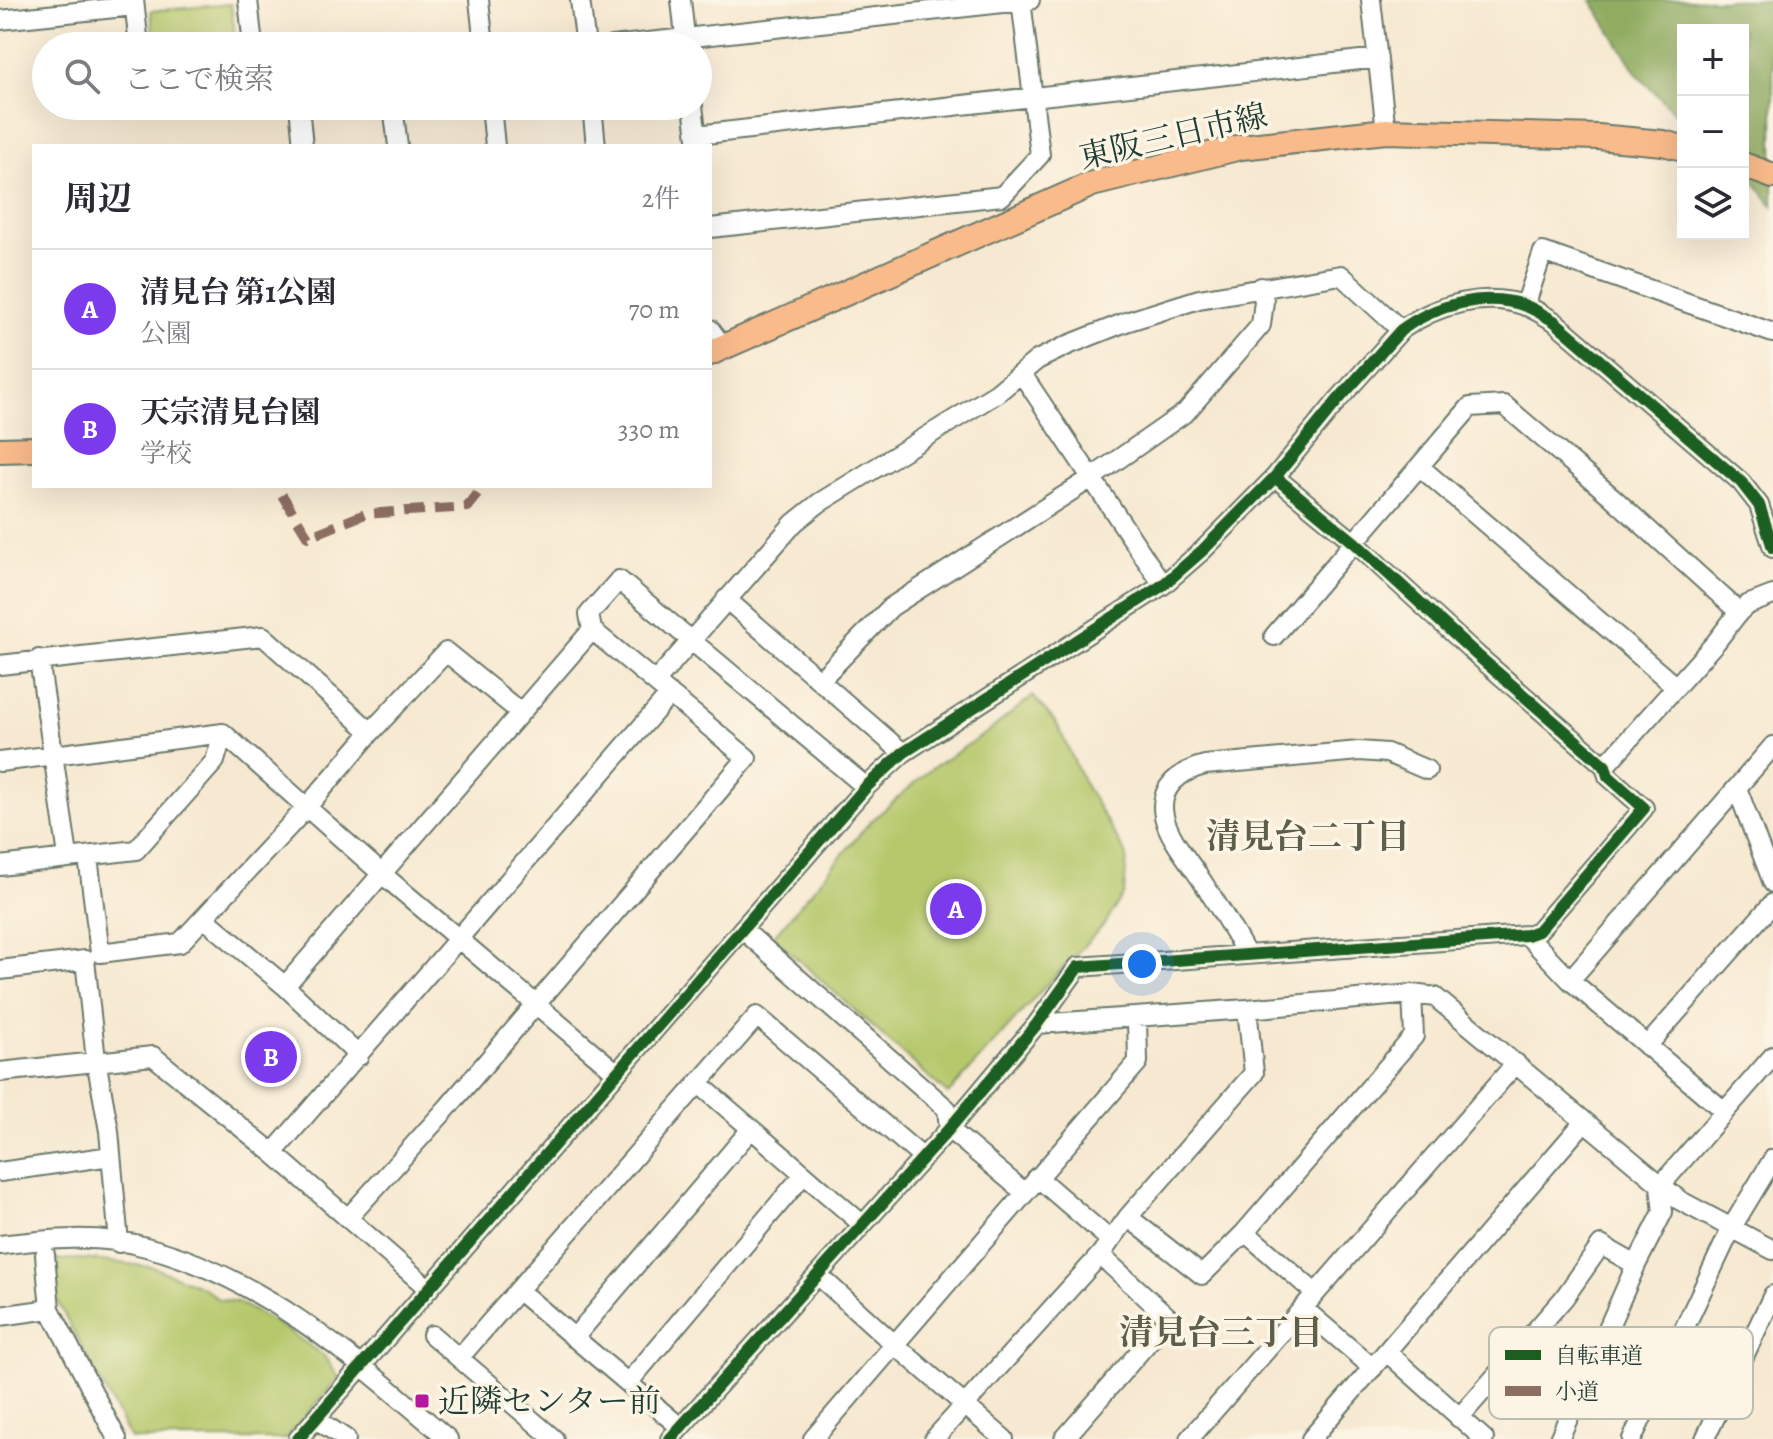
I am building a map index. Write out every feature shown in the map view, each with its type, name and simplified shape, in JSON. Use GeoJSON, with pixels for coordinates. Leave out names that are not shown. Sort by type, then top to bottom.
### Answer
{"type":"FeatureCollection","features":[{"type":"Feature","properties":{"kind":"main road","name":"東阪三日市線"},"geometry":{"type":"LineString","coordinates":[[714,343],[1092,184],[1241,147],[1386,131],[1598,137],[1677,146]]}},
{"type":"Feature","properties":{"kind":"main road"},"geometry":{"type":"LineString","coordinates":[[1749,167],[1773,176]]}},
{"type":"Feature","properties":{"kind":"main road"},"geometry":{"type":"LineString","coordinates":[[0,450],[32,449]]}},
{"type":"Feature","properties":{"kind":"street"},"geometry":{"type":"LineString","coordinates":[[248,0],[251,32]]}},
{"type":"Feature","properties":{"kind":"street"},"geometry":{"type":"LineString","coordinates":[[479,0],[482,32]]}},
{"type":"Feature","properties":{"kind":"street"},"geometry":{"type":"LineString","coordinates":[[580,0],[584,32]]}},
{"type":"Feature","properties":{"kind":"street"},"geometry":{"type":"LineString","coordinates":[[681,0],[685,32]]}},
{"type":"Feature","properties":{"kind":"street"},"geometry":{"type":"LineString","coordinates":[[712,228],[1002,196],[1040,155],[1022,0]]}},
{"type":"Feature","properties":{"kind":"street"},"geometry":{"type":"LineString","coordinates":[[712,39],[1030,0]]}},
{"type":"Feature","properties":{"kind":"street"},"geometry":{"type":"LineString","coordinates":[[1371,0],[1386,131]]}},
{"type":"Feature","properties":{"kind":"street"},"geometry":{"type":"LineString","coordinates":[[0,20],[134,3],[137,32]]}},
{"type":"Feature","properties":{"kind":"street"},"geometry":{"type":"LineString","coordinates":[[695,120],[698,141],[1378,58]]}},
{"type":"Feature","properties":{"kind":"street"},"geometry":{"type":"LineString","coordinates":[[300,120],[303,144]]}},
{"type":"Feature","properties":{"kind":"street"},"geometry":{"type":"LineString","coordinates":[[395,120],[398,144]]}},
{"type":"Feature","properties":{"kind":"street"},"geometry":{"type":"LineString","coordinates":[[492,120],[495,144]]}},
{"type":"Feature","properties":{"kind":"street"},"geometry":{"type":"LineString","coordinates":[[593,120],[596,144]]}},
{"type":"Feature","properties":{"kind":"street"},"geometry":{"type":"LineString","coordinates":[[1525,306],[1543,252],[1773,333]]}},
{"type":"Feature","properties":{"kind":"street"},"geometry":{"type":"LineString","coordinates":[[656,681],[794,523],[819,503],[911,448],[1022,374],[1037,360],[1126,322],[1199,299],[1341,275],[1401,330]]}},
{"type":"Feature","properties":{"kind":"street"},"geometry":{"type":"LineString","coordinates":[[821,679],[891,607],[1090,479],[1186,412],[1261,325],[1264,301],[1261,287]]}},
{"type":"Feature","properties":{"kind":"street"},"geometry":{"type":"LineString","coordinates":[[298,1439],[866,787],[903,753],[1163,585],[1203,550],[1275,477],[1401,330],[1428,312],[1469,302],[1497,302],[1525,306],[1554,321],[1741,482],[1759,505],[1773,548]]}},
{"type":"Feature","properties":{"kind":"street"},"geometry":{"type":"LineString","coordinates":[[1022,374],[1163,585]]}},
{"type":"Feature","properties":{"kind":"street"},"geometry":{"type":"LineString","coordinates":[[1274,636],[1470,407],[1504,405],[1611,496],[1739,612]]}},
{"type":"Feature","properties":{"kind":"street"},"geometry":{"type":"LineString","coordinates":[[1420,467],[1676,687]]}},
{"type":"Feature","properties":{"kind":"street"},"geometry":{"type":"LineString","coordinates":[[518,1290],[628,1383],[675,1433],[949,1129],[1037,1024],[1078,967],[1527,935],[1538,931],[1644,808],[1608,776],[1605,766],[1355,543],[1275,477]]}},
{"type":"Feature","properties":{"kind":"street"},"geometry":{"type":"LineString","coordinates":[[348,1218],[536,1005],[747,758],[592,630],[589,614],[619,580],[866,787]]}},
{"type":"Feature","properties":{"kind":"street"},"geometry":{"type":"LineString","coordinates":[[1605,766],[1739,612],[1747,605],[1773,595]]}},
{"type":"Feature","properties":{"kind":"street"},"geometry":{"type":"LineString","coordinates":[[726,599],[903,753]]}},
{"type":"Feature","properties":{"kind":"street"},"geometry":{"type":"LineString","coordinates":[[285,986],[592,630]]}},
{"type":"Feature","properties":{"kind":"street"},"geometry":{"type":"LineString","coordinates":[[0,665],[263,636],[371,732]]}},
{"type":"Feature","properties":{"kind":"street"},"geometry":{"type":"LineString","coordinates":[[88,857],[100,953],[180,943],[446,652],[520,712]]}},
{"type":"Feature","properties":{"kind":"street"},"geometry":{"type":"LineString","coordinates":[[39,659],[68,856]]}},
{"type":"Feature","properties":{"kind":"street"},"geometry":{"type":"LineString","coordinates":[[273,1153],[670,694]]}},
{"type":"Feature","properties":{"kind":"street"},"geometry":{"type":"LineString","coordinates":[[0,866],[136,850],[215,761],[223,733]]}},
{"type":"Feature","properties":{"kind":"street"},"geometry":{"type":"LineString","coordinates":[[0,762],[223,733],[382,874],[617,1073]]}},
{"type":"Feature","properties":{"kind":"street"},"geometry":{"type":"LineString","coordinates":[[1570,980],[1773,746]]}},
{"type":"Feature","properties":{"kind":"street"},"geometry":{"type":"LineString","coordinates":[[1247,955],[1164,817],[1164,795],[1175,778],[1189,769],[1205,765],[1359,751],[1387,753],[1427,770]]}},
{"type":"Feature","properties":{"kind":"street"},"geometry":{"type":"LineString","coordinates":[[1737,788],[1773,883]]}},
{"type":"Feature","properties":{"kind":"street"},"geometry":{"type":"LineString","coordinates":[[1647,1046],[1773,903]]}},
{"type":"Feature","properties":{"kind":"street"},"geometry":{"type":"LineString","coordinates":[[204,918],[285,986],[359,1056]]}},
{"type":"Feature","properties":{"kind":"street"},"geometry":{"type":"LineString","coordinates":[[742,929],[947,1109],[949,1129],[1024,1192]]}},
{"type":"Feature","properties":{"kind":"street"},"geometry":{"type":"LineString","coordinates":[[1527,935],[1570,980],[1724,1111]]}},
{"type":"Feature","properties":{"kind":"street"},"geometry":{"type":"LineString","coordinates":[[0,970],[85,960],[111,1156],[119,1243]]}},
{"type":"Feature","properties":{"kind":"street"},"geometry":{"type":"LineString","coordinates":[[1037,1024],[1412,994],[1435,997],[1660,1186],[1679,1200],[1773,1250]]}},
{"type":"Feature","properties":{"kind":"street"},"geometry":{"type":"LineString","coordinates":[[1128,1217],[1202,1275],[1245,1232],[1414,1036],[1412,994]]}},
{"type":"Feature","properties":{"kind":"street"},"geometry":{"type":"LineString","coordinates":[[934,1439],[1254,1073],[1247,1009]]}},
{"type":"Feature","properties":{"kind":"street"},"geometry":{"type":"LineString","coordinates":[[459,1358],[757,1016],[922,1157]]}},
{"type":"Feature","properties":{"kind":"street"},"geometry":{"type":"LineString","coordinates":[[813,1439],[1138,1062],[1137,1018]]}},
{"type":"Feature","properties":{"kind":"street"},"geometry":{"type":"LineString","coordinates":[[0,1072],[153,1056],[273,1153],[429,1289]]}},
{"type":"Feature","properties":{"kind":"street"},"geometry":{"type":"LineString","coordinates":[[1609,1327],[1663,1212],[1660,1186],[1773,1056]]}},
{"type":"Feature","properties":{"kind":"street"},"geometry":{"type":"LineString","coordinates":[[1189,1439],[1516,1063]]}},
{"type":"Feature","properties":{"kind":"street"},"geometry":{"type":"LineString","coordinates":[[698,1083],[862,1224]]}},
{"type":"Feature","properties":{"kind":"street"},"geometry":{"type":"LineString","coordinates":[[1311,1439],[1584,1122]]}},
{"type":"Feature","properties":{"kind":"street"},"geometry":{"type":"LineString","coordinates":[[574,1338],[751,1129]]}},
{"type":"Feature","properties":{"kind":"street"},"geometry":{"type":"LineString","coordinates":[[0,1172],[111,1156]]}},
{"type":"Feature","properties":{"kind":"street"},"geometry":{"type":"LineString","coordinates":[[1685,1327],[1732,1227],[1773,1159]]}},
{"type":"Feature","properties":{"kind":"street"},"geometry":{"type":"LineString","coordinates":[[628,1383],[804,1174]]}},
{"type":"Feature","properties":{"kind":"street"},"geometry":{"type":"LineString","coordinates":[[1037,1177],[1169,1318],[1064,1439]]}},
{"type":"Feature","properties":{"kind":"street"},"geometry":{"type":"LineString","coordinates":[[1245,1232],[1315,1293]]}},
{"type":"Feature","properties":{"kind":"street"},"geometry":{"type":"LineString","coordinates":[[0,1245],[88,1239],[144,1246],[250,1287],[361,1365],[448,1439]]}},
{"type":"Feature","properties":{"kind":"street"},"geometry":{"type":"LineString","coordinates":[[1539,1327],[1564,1298],[1601,1245],[1636,1265]]}},
{"type":"Feature","properties":{"kind":"street"},"geometry":{"type":"LineString","coordinates":[[45,1255],[50,1309],[117,1439]]}},
{"type":"Feature","properties":{"kind":"street"},"geometry":{"type":"LineString","coordinates":[[818,1275],[1004,1439]]}},
{"type":"Feature","properties":{"kind":"street"},"geometry":{"type":"LineString","coordinates":[[1753,1337],[1773,1295]]}},
{"type":"Feature","properties":{"kind":"street"},"geometry":{"type":"LineString","coordinates":[[1303,1308],[1373,1368]]}},
{"type":"Feature","properties":{"kind":"street"},"geometry":{"type":"LineString","coordinates":[[0,1316],[50,1309]]}},
{"type":"Feature","properties":{"kind":"street"},"geometry":{"type":"LineString","coordinates":[[432,1335],[554,1439]]}},
{"type":"Feature","properties":{"kind":"street"},"geometry":{"type":"LineString","coordinates":[[1388,1353],[1484,1439]]}},
{"type":"Feature","properties":{"kind":"street"},"geometry":{"type":"LineString","coordinates":[[1459,1418],[1489,1384]]}},
{"type":"Feature","properties":{"kind":"street"},"geometry":{"type":"LineString","coordinates":[[316,1419],[346,1439]]}},
{"type":"Feature","properties":{"kind":"street"},"geometry":{"type":"LineString","coordinates":[[1559,1439],[1568,1419]]}},
{"type":"Feature","properties":{"kind":"street"},"geometry":{"type":"LineString","coordinates":[[1632,1439],[1641,1419]]}},
{"type":"Feature","properties":{"kind":"street"},"geometry":{"type":"LineString","coordinates":[[1705,1439],[1714,1419]]}},
{"type":"Feature","properties":{"kind":"green space"},"geometry":{"type":"Polygon","coordinates":[[[1591,0],[1773,0],[1773,206],[1749,175],[1749,24],[1677,24],[1677,115],[1637,74],[1591,0]]]}},
{"type":"Feature","properties":{"kind":"green space"},"geometry":{"type":"Polygon","coordinates":[[[231,4],[234,32],[153,32],[151,11],[231,4]]]}},
{"type":"Feature","properties":{"kind":"green space"},"geometry":{"type":"Polygon","coordinates":[[[1033,696],[1057,724],[1084,783],[1127,856],[1124,893],[1105,924],[948,1094],[773,937],[869,823],[931,769],[989,731],[1033,696]]]}},
{"type":"Feature","properties":{"kind":"green space"},"geometry":{"type":"Polygon","coordinates":[[[84,1259],[153,1267],[204,1288],[218,1299],[237,1302],[281,1326],[324,1356],[339,1378],[285,1439],[131,1439],[56,1299],[51,1260],[84,1259]]]}},
{"type":"Feature","properties":{"kind":"marked path"},"geometry":{"type":"LineString","coordinates":[[282,495],[308,537],[365,514],[467,507],[482,488]]}},
{"type":"Feature","properties":{"kind":"cycle path"},"geometry":{"type":"LineString","coordinates":[[298,1439],[866,787],[903,753],[1163,585],[1203,550],[1275,477],[1338,400],[1401,330],[1414,321],[1445,307],[1477,300],[1526,306],[1554,321],[1741,482],[1759,505],[1773,548]]}},
{"type":"Feature","properties":{"kind":"cycle path"},"geometry":{"type":"LineString","coordinates":[[670,1439],[949,1129],[1037,1024],[1078,967],[1527,935],[1538,931],[1644,808],[1608,776],[1605,766],[1355,543],[1275,477]]}},
{"type":"Feature","properties":{"kind":"place","name":"清見台 第1公園"},"geometry":{"type":"Point","coordinates":[956,909]}},
{"type":"Feature","properties":{"kind":"place","name":"天宗清見台園"},"geometry":{"type":"Point","coordinates":[271,1057]}},
{"type":"Feature","properties":{"kind":"place","name":"近隣センター前"},"geometry":{"type":"Point","coordinates":[422,1401]}},
{"type":"Feature","properties":{"kind":"district","name":"清見台二丁目"},"geometry":{"type":"Point","coordinates":[1308,836]}},
{"type":"Feature","properties":{"kind":"district","name":"清見台三丁目"},"geometry":{"type":"Point","coordinates":[1221,1332]}}]}
